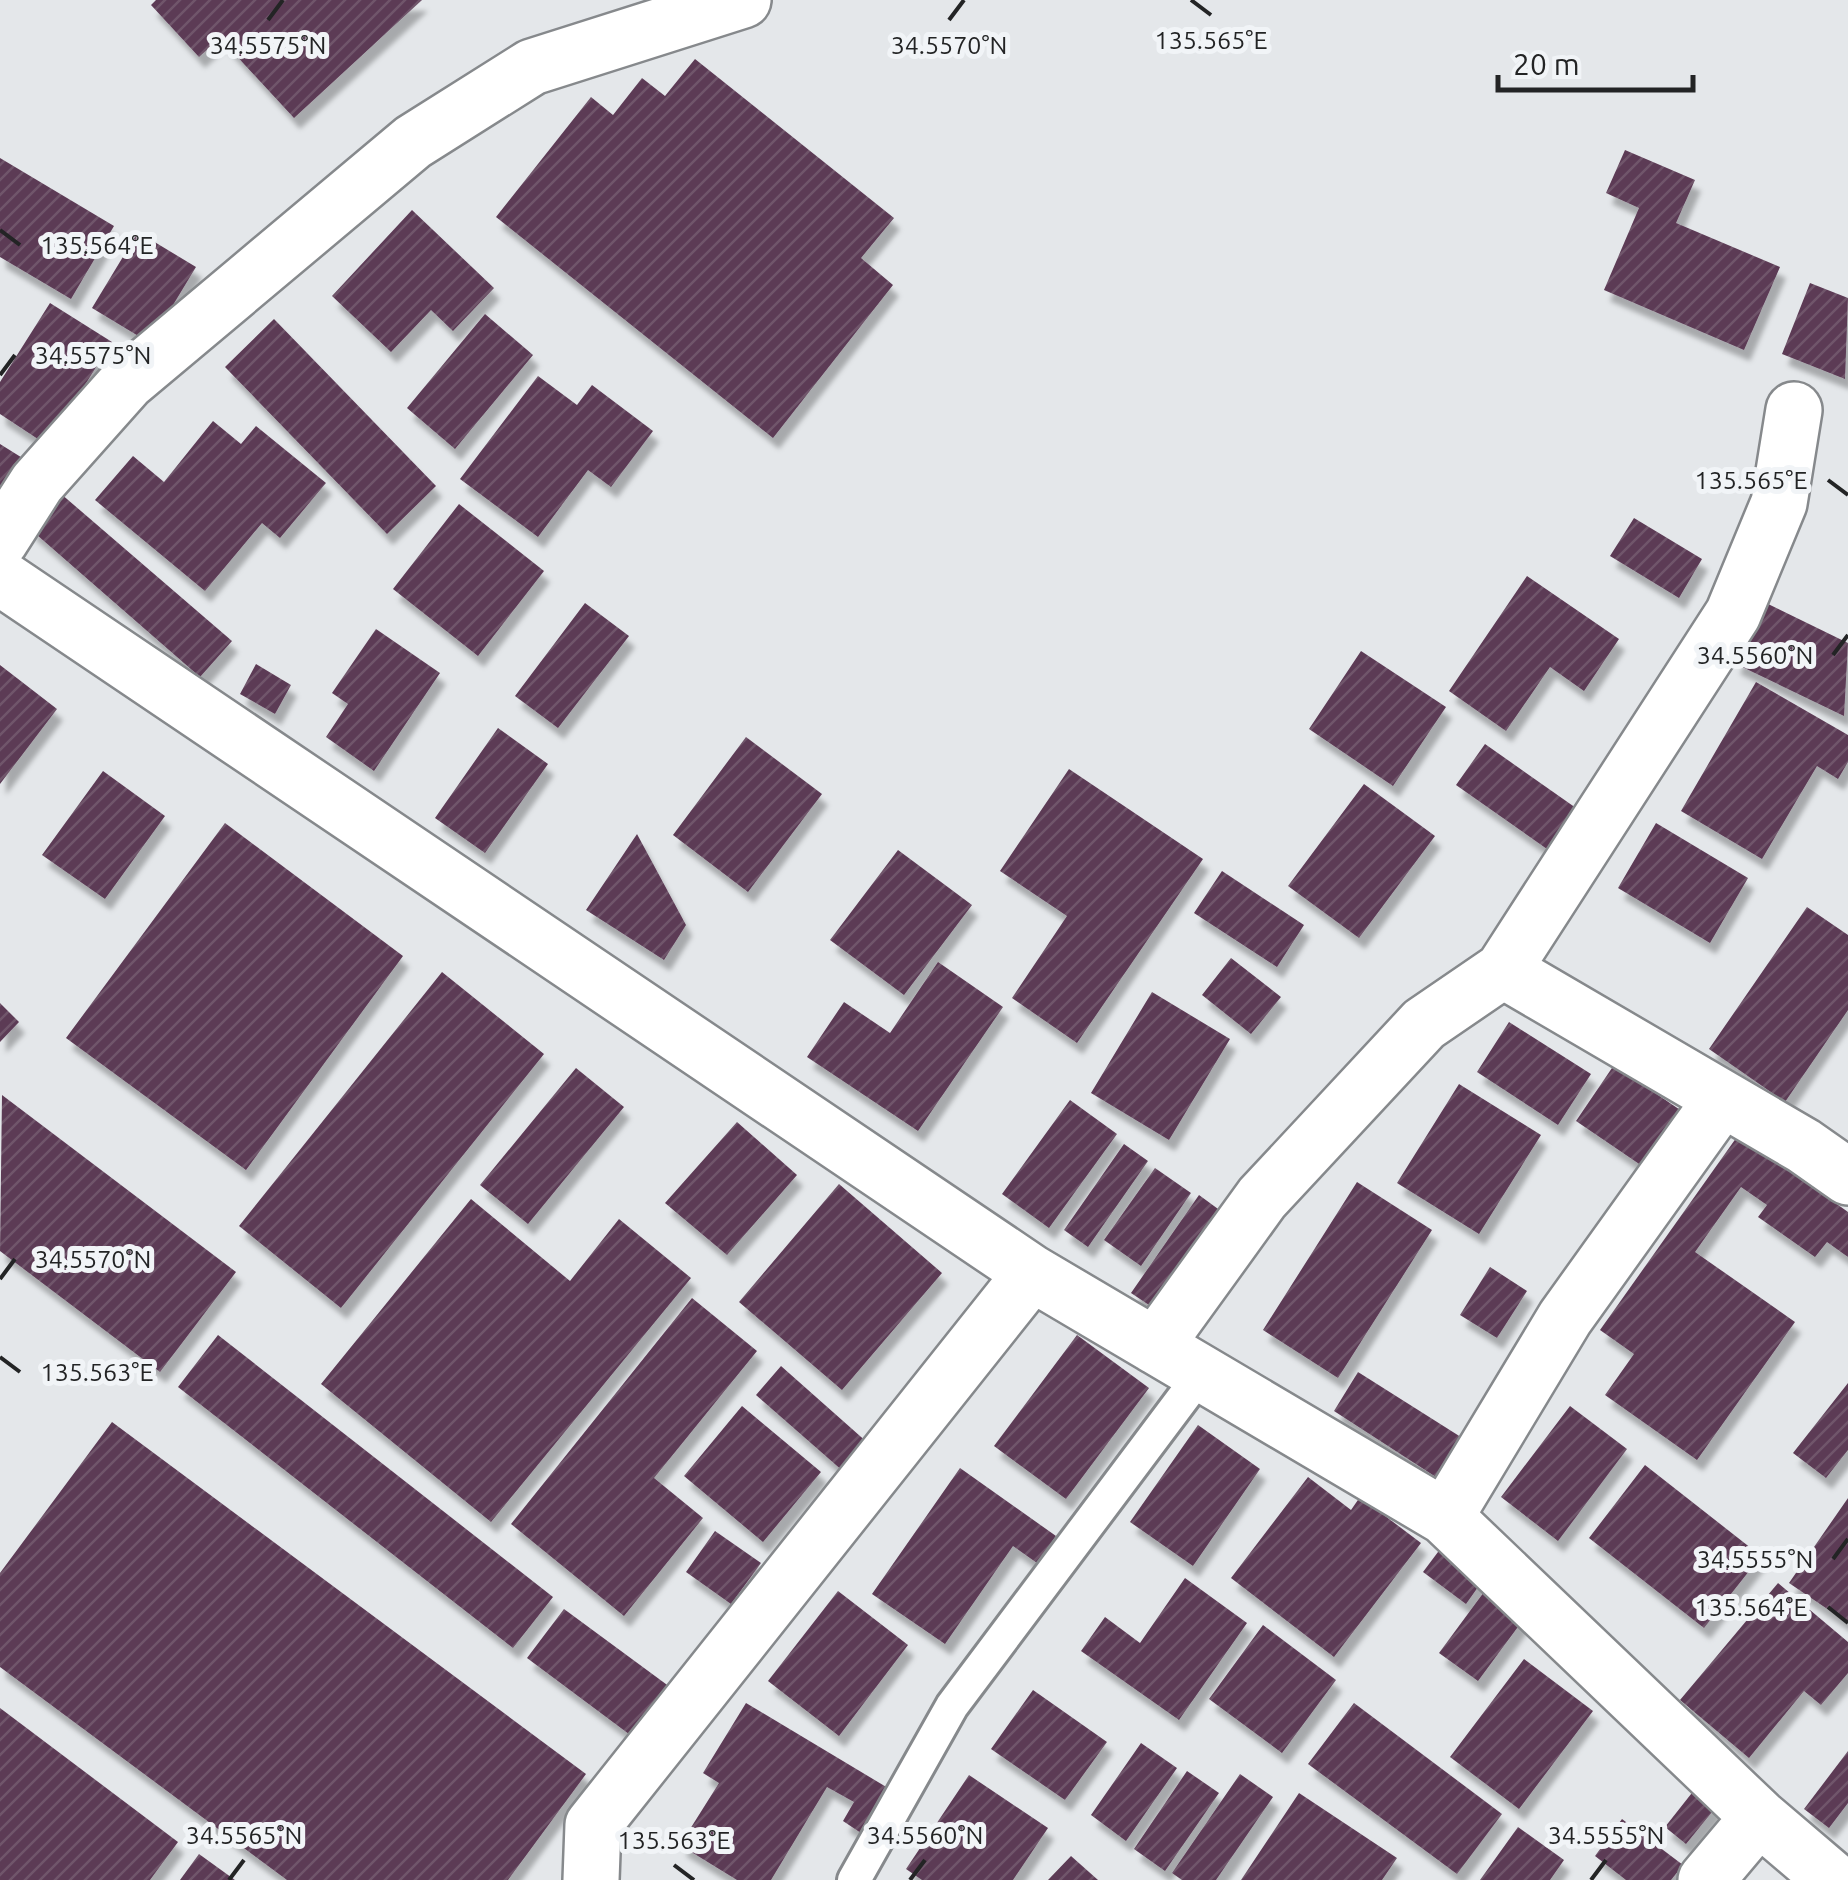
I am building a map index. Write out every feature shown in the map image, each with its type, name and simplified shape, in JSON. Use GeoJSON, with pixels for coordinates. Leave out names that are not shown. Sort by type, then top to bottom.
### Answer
{"type":"FeatureCollection","features":[{"type":"Feature","properties":{"kind":"street"},"geometry":{"type":"LineString","coordinates":[[0,541],[37,483],[127,382],[413,142],[532,67],[743,0]]}},
{"type":"Feature","properties":{"kind":"street"},"geometry":{"type":"LineString","coordinates":[[1154,1346],[1262,1198],[1424,1024],[1503,970],[1733,614],[1779,503],[1794,410]]}},
{"type":"Feature","properties":{"kind":"street"},"geometry":{"type":"LineString","coordinates":[[0,577],[1032,1273],[1445,1517],[1759,1817],[1833,1879],[1848,1856]]}},
{"type":"Feature","properties":{"kind":"street"},"geometry":{"type":"LineString","coordinates":[[1503,970],[1848,1177]]}},
{"type":"Feature","properties":{"kind":"street"},"geometry":{"type":"LineString","coordinates":[[1445,1517],[1565,1318],[1722,1099]]}},
{"type":"Feature","properties":{"kind":"street"},"geometry":{"type":"LineString","coordinates":[[591,1880],[593,1825],[1032,1273]]}},
{"type":"Feature","properties":{"kind":"street"},"geometry":{"type":"LineString","coordinates":[[1706,1880],[1759,1817]]}},
{"type":"Feature","properties":{"kind":"lane"},"geometry":{"type":"LineString","coordinates":[[854,1880],[952,1706],[1201,1374]]}},
{"type":"Feature","properties":{"kind":"building"},"geometry":{"type":"Polygon","coordinates":[[[156,0],[422,0],[294,118],[220,38],[199,57],[151,5],[156,0]]]}},
{"type":"Feature","properties":{"kind":"building"},"geometry":{"type":"Polygon","coordinates":[[[695,59],[894,218],[861,258],[893,285],[773,438],[496,217],[591,97],[613,115],[642,78],[665,96],[695,59]]]}},
{"type":"Feature","properties":{"kind":"building"},"geometry":{"type":"Polygon","coordinates":[[[1625,150],[1695,180],[1676,223],[1780,267],[1744,350],[1604,290],[1639,208],[1606,193],[1625,150]]]}},
{"type":"Feature","properties":{"kind":"building"},"geometry":{"type":"Polygon","coordinates":[[[0,158],[114,226],[71,299],[0,257],[0,158]]]}},
{"type":"Feature","properties":{"kind":"building"},"geometry":{"type":"Polygon","coordinates":[[[412,210],[494,288],[453,331],[431,310],[391,352],[332,296],[412,210]]]}},
{"type":"Feature","properties":{"kind":"building"},"geometry":{"type":"Polygon","coordinates":[[[138,232],[196,267],[150,343],[92,308],[138,232]]]}},
{"type":"Feature","properties":{"kind":"building"},"geometry":{"type":"Polygon","coordinates":[[[1810,283],[1848,298],[1845,379],[1782,354],[1810,283]]]}},
{"type":"Feature","properties":{"kind":"building"},"geometry":{"type":"Polygon","coordinates":[[[50,303],[112,342],[47,445],[0,414],[0,382],[50,303]]]}},
{"type":"Feature","properties":{"kind":"building"},"geometry":{"type":"Polygon","coordinates":[[[485,314],[533,355],[455,449],[407,408],[485,314]]]}},
{"type":"Feature","properties":{"kind":"building"},"geometry":{"type":"Polygon","coordinates":[[[274,319],[436,486],[387,534],[225,367],[274,319]]]}},
{"type":"Feature","properties":{"kind":"building"},"geometry":{"type":"Polygon","coordinates":[[[538,376],[577,405],[592,385],[653,431],[611,487],[588,470],[538,537],[460,479],[538,376]]]}},
{"type":"Feature","properties":{"kind":"building"},"geometry":{"type":"Polygon","coordinates":[[[213,421],[241,444],[256,426],[326,483],[280,538],[262,523],[205,591],[95,500],[133,456],[164,482],[213,421]]]}},
{"type":"Feature","properties":{"kind":"building"},"geometry":{"type":"Polygon","coordinates":[[[0,444],[32,464],[0,516],[0,444]]]}},
{"type":"Feature","properties":{"kind":"building"},"geometry":{"type":"Polygon","coordinates":[[[60,493],[232,641],[200,677],[29,528],[60,493]]]}},
{"type":"Feature","properties":{"kind":"building"},"geometry":{"type":"Polygon","coordinates":[[[459,504],[544,571],[478,656],[393,589],[459,504]]]}},
{"type":"Feature","properties":{"kind":"building"},"geometry":{"type":"Polygon","coordinates":[[[1634,518],[1702,559],[1679,598],[1610,556],[1634,518]]]}},
{"type":"Feature","properties":{"kind":"building"},"geometry":{"type":"Polygon","coordinates":[[[1527,576],[1619,639],[1584,691],[1550,667],[1506,731],[1449,691],[1527,576]]]}},
{"type":"Feature","properties":{"kind":"building"},"geometry":{"type":"Polygon","coordinates":[[[1764,602],[1848,643],[1844,716],[1734,663],[1764,602]]]}},
{"type":"Feature","properties":{"kind":"building"},"geometry":{"type":"Polygon","coordinates":[[[585,603],[629,636],[558,728],[515,696],[585,603]]]}},
{"type":"Feature","properties":{"kind":"building"},"geometry":{"type":"Polygon","coordinates":[[[376,629],[440,673],[374,771],[326,737],[348,704],[332,693],[376,629]]]}},
{"type":"Feature","properties":{"kind":"building"},"geometry":{"type":"Polygon","coordinates":[[[1361,651],[1446,707],[1393,786],[1309,729],[1361,651]]]}},
{"type":"Feature","properties":{"kind":"building"},"geometry":{"type":"Polygon","coordinates":[[[256,664],[291,685],[275,714],[240,694],[256,664]]]}},
{"type":"Feature","properties":{"kind":"building"},"geometry":{"type":"Polygon","coordinates":[[[0,665],[57,709],[0,784],[0,665]]]}},
{"type":"Feature","properties":{"kind":"building"},"geometry":{"type":"Polygon","coordinates":[[[1756,682],[1848,735],[1848,762],[1838,779],[1817,766],[1762,859],[1681,811],[1756,682]]]}},
{"type":"Feature","properties":{"kind":"building"},"geometry":{"type":"Polygon","coordinates":[[[498,728],[548,764],[485,853],[435,818],[498,728]]]}},
{"type":"Feature","properties":{"kind":"building"},"geometry":{"type":"Polygon","coordinates":[[[746,737],[822,794],[748,892],[673,835],[746,737]]]}},
{"type":"Feature","properties":{"kind":"building"},"geometry":{"type":"Polygon","coordinates":[[[1485,744],[1576,808],[1547,849],[1456,785],[1485,744]]]}},
{"type":"Feature","properties":{"kind":"building"},"geometry":{"type":"Polygon","coordinates":[[[1069,769],[1203,859],[1077,1043],[1012,998],[1067,916],[1000,871],[1069,769]]]}},
{"type":"Feature","properties":{"kind":"building"},"geometry":{"type":"Polygon","coordinates":[[[103,771],[165,816],[105,899],[42,855],[103,771]]]}},
{"type":"Feature","properties":{"kind":"building"},"geometry":{"type":"Polygon","coordinates":[[[1364,784],[1435,836],[1359,938],[1288,886],[1364,784]]]}},
{"type":"Feature","properties":{"kind":"building"},"geometry":{"type":"Polygon","coordinates":[[[225,823],[403,956],[246,1170],[66,1038],[225,823]]]}},
{"type":"Feature","properties":{"kind":"building"},"geometry":{"type":"Polygon","coordinates":[[[1656,823],[1748,878],[1710,943],[1618,888],[1656,823]]]}},
{"type":"Feature","properties":{"kind":"building"},"geometry":{"type":"Polygon","coordinates":[[[637,834],[686,925],[664,960],[586,910],[637,834]]]}},
{"type":"Feature","properties":{"kind":"building"},"geometry":{"type":"Polygon","coordinates":[[[898,850],[972,905],[904,995],[830,940],[898,850]]]}},
{"type":"Feature","properties":{"kind":"building"},"geometry":{"type":"Polygon","coordinates":[[[1222,871],[1304,925],[1277,967],[1194,913],[1222,871]]]}},
{"type":"Feature","properties":{"kind":"building"},"geometry":{"type":"Polygon","coordinates":[[[1807,907],[1848,935],[1848,1010],[1785,1102],[1709,1049],[1807,907]]]}},
{"type":"Feature","properties":{"kind":"building"},"geometry":{"type":"Polygon","coordinates":[[[1231,958],[1281,997],[1251,1034],[1202,995],[1231,958]]]}},
{"type":"Feature","properties":{"kind":"building"},"geometry":{"type":"Polygon","coordinates":[[[938,962],[1003,1007],[918,1131],[807,1057],[844,1002],[890,1033],[938,962]]]}},
{"type":"Feature","properties":{"kind":"building"},"geometry":{"type":"Polygon","coordinates":[[[442,972],[544,1054],[341,1308],[239,1226],[442,972]]]}},
{"type":"Feature","properties":{"kind":"building"},"geometry":{"type":"Polygon","coordinates":[[[1152,992],[1230,1039],[1169,1140],[1091,1093],[1152,992]]]}},
{"type":"Feature","properties":{"kind":"building"},"geometry":{"type":"Polygon","coordinates":[[[0,1003],[19,1022],[0,1042],[0,1003]]]}},
{"type":"Feature","properties":{"kind":"building"},"geometry":{"type":"Polygon","coordinates":[[[1509,1022],[1591,1074],[1558,1125],[1477,1072],[1509,1022]]]}},
{"type":"Feature","properties":{"kind":"building"},"geometry":{"type":"Polygon","coordinates":[[[1614,1065],[1689,1116],[1651,1172],[1576,1121],[1614,1065]]]}},
{"type":"Feature","properties":{"kind":"building"},"geometry":{"type":"Polygon","coordinates":[[[576,1068],[624,1107],[528,1224],[480,1185],[576,1068]]]}},
{"type":"Feature","properties":{"kind":"building"},"geometry":{"type":"Polygon","coordinates":[[[1459,1084],[1541,1135],[1479,1234],[1397,1183],[1459,1084]]]}},
{"type":"Feature","properties":{"kind":"building"},"geometry":{"type":"Polygon","coordinates":[[[2,1095],[236,1272],[160,1372],[0,1251],[2,1095]]]}},
{"type":"Feature","properties":{"kind":"building"},"geometry":{"type":"Polygon","coordinates":[[[1070,1100],[1117,1134],[1049,1228],[1002,1194],[1070,1100]]]}},
{"type":"Feature","properties":{"kind":"building"},"geometry":{"type":"Polygon","coordinates":[[[737,1122],[797,1175],[727,1255],[665,1203],[737,1122]]]}},
{"type":"Feature","properties":{"kind":"building"},"geometry":{"type":"Polygon","coordinates":[[[1739,1134],[1848,1212],[1848,1257],[1827,1242],[1815,1257],[1758,1217],[1767,1205],[1741,1187],[1695,1252],[1795,1322],[1697,1460],[1605,1395],[1634,1354],[1600,1330],[1739,1134]]]}},
{"type":"Feature","properties":{"kind":"building"},"geometry":{"type":"Polygon","coordinates":[[[1124,1144],[1148,1161],[1088,1247],[1064,1230],[1124,1144]]]}},
{"type":"Feature","properties":{"kind":"building"},"geometry":{"type":"Polygon","coordinates":[[[1155,1168],[1191,1193],[1141,1266],[1104,1240],[1155,1168]]]}},
{"type":"Feature","properties":{"kind":"building"},"geometry":{"type":"Polygon","coordinates":[[[1357,1182],[1432,1230],[1338,1378],[1263,1330],[1357,1182]]]}},
{"type":"Feature","properties":{"kind":"building"},"geometry":{"type":"Polygon","coordinates":[[[839,1184],[942,1273],[842,1390],[739,1302],[839,1184]]]}},
{"type":"Feature","properties":{"kind":"building"},"geometry":{"type":"Polygon","coordinates":[[[1199,1195],[1229,1217],[1161,1313],[1131,1293],[1199,1195]]]}},
{"type":"Feature","properties":{"kind":"building"},"geometry":{"type":"Polygon","coordinates":[[[471,1199],[570,1281],[619,1219],[691,1278],[491,1522],[321,1384],[471,1199]]]}},
{"type":"Feature","properties":{"kind":"building"},"geometry":{"type":"Polygon","coordinates":[[[1490,1267],[1527,1291],[1497,1338],[1460,1315],[1490,1267]]]}},
{"type":"Feature","properties":{"kind":"building"},"geometry":{"type":"Polygon","coordinates":[[[692,1298],[757,1351],[654,1478],[703,1518],[624,1616],[511,1524],[692,1298]]]}},
{"type":"Feature","properties":{"kind":"building"},"geometry":{"type":"Polygon","coordinates":[[[218,1335],[553,1597],[513,1648],[178,1387],[218,1335]]]}},
{"type":"Feature","properties":{"kind":"building"},"geometry":{"type":"Polygon","coordinates":[[[1077,1335],[1149,1388],[1066,1499],[994,1446],[1077,1335]]]}},
{"type":"Feature","properties":{"kind":"building"},"geometry":{"type":"Polygon","coordinates":[[[781,1366],[869,1444],[844,1472],[756,1395],[781,1366]]]}},
{"type":"Feature","properties":{"kind":"building"},"geometry":{"type":"Polygon","coordinates":[[[1358,1372],[1464,1439],[1439,1479],[1334,1411],[1358,1372]]]}},
{"type":"Feature","properties":{"kind":"building"},"geometry":{"type":"Polygon","coordinates":[[[1848,1383],[1848,1450],[1826,1478],[1793,1453],[1848,1383]]]}},
{"type":"Feature","properties":{"kind":"building"},"geometry":{"type":"Polygon","coordinates":[[[742,1406],[821,1472],[763,1542],[684,1476],[742,1406]]]}},
{"type":"Feature","properties":{"kind":"building"},"geometry":{"type":"Polygon","coordinates":[[[1570,1406],[1627,1449],[1558,1541],[1501,1497],[1570,1406]]]}},
{"type":"Feature","properties":{"kind":"building"},"geometry":{"type":"Polygon","coordinates":[[[112,1422],[586,1774],[508,1880],[287,1880],[0,1667],[0,1573],[112,1422]]]}},
{"type":"Feature","properties":{"kind":"building"},"geometry":{"type":"Polygon","coordinates":[[[1198,1425],[1260,1469],[1193,1566],[1130,1522],[1198,1425]]]}},
{"type":"Feature","properties":{"kind":"building"},"geometry":{"type":"Polygon","coordinates":[[[1645,1465],[1761,1556],[1704,1628],[1589,1538],[1645,1465]]]}},
{"type":"Feature","properties":{"kind":"building"},"geometry":{"type":"Polygon","coordinates":[[[960,1468],[1056,1536],[1037,1563],[1013,1546],[945,1644],[872,1594],[960,1468]]]}},
{"type":"Feature","properties":{"kind":"building"},"geometry":{"type":"Polygon","coordinates":[[[1308,1477],[1351,1510],[1360,1497],[1421,1543],[1334,1657],[1231,1578],[1308,1477]]]}},
{"type":"Feature","properties":{"kind":"building"},"geometry":{"type":"Polygon","coordinates":[[[1848,1498],[1848,1623],[1789,1583],[1848,1498]]]}},
{"type":"Feature","properties":{"kind":"building"},"geometry":{"type":"Polygon","coordinates":[[[715,1531],[761,1563],[731,1604],[686,1572],[715,1531]]]}},
{"type":"Feature","properties":{"kind":"building"},"geometry":{"type":"Polygon","coordinates":[[[1441,1548],[1483,1580],[1466,1604],[1423,1572],[1441,1548]]]}},
{"type":"Feature","properties":{"kind":"building"},"geometry":{"type":"Polygon","coordinates":[[[1185,1578],[1247,1623],[1179,1720],[1081,1651],[1105,1617],[1140,1643],[1185,1578]]]}},
{"type":"Feature","properties":{"kind":"building"},"geometry":{"type":"Polygon","coordinates":[[[1778,1583],[1848,1642],[1848,1673],[1821,1705],[1804,1691],[1749,1758],[1680,1700],[1778,1583]]]}},
{"type":"Feature","properties":{"kind":"building"},"geometry":{"type":"Polygon","coordinates":[[[838,1591],[908,1645],[839,1736],[768,1681],[838,1591]]]}},
{"type":"Feature","properties":{"kind":"building"},"geometry":{"type":"Polygon","coordinates":[[[1484,1592],[1523,1620],[1478,1681],[1439,1653],[1484,1592]]]}},
{"type":"Feature","properties":{"kind":"building"},"geometry":{"type":"Polygon","coordinates":[[[564,1609],[674,1690],[637,1740],[527,1658],[564,1609]]]}},
{"type":"Feature","properties":{"kind":"building"},"geometry":{"type":"Polygon","coordinates":[[[1263,1625],[1336,1680],[1282,1753],[1209,1699],[1263,1625]]]}},
{"type":"Feature","properties":{"kind":"building"},"geometry":{"type":"Polygon","coordinates":[[[1524,1659],[1593,1711],[1519,1809],[1450,1757],[1524,1659]]]}},
{"type":"Feature","properties":{"kind":"building"},"geometry":{"type":"Polygon","coordinates":[[[1033,1690],[1107,1742],[1065,1800],[991,1749],[1033,1690]]]}},
{"type":"Feature","properties":{"kind":"building"},"geometry":{"type":"Polygon","coordinates":[[[746,1703],[888,1788],[861,1833],[843,1821],[854,1802],[827,1787],[771,1880],[737,1880],[680,1845],[719,1783],[703,1773],[746,1703]]]}},
{"type":"Feature","properties":{"kind":"building"},"geometry":{"type":"Polygon","coordinates":[[[1354,1703],[1502,1814],[1457,1874],[1308,1764],[1354,1703]]]}},
{"type":"Feature","properties":{"kind":"building"},"geometry":{"type":"Polygon","coordinates":[[[0,1708],[178,1842],[150,1880],[0,1880],[0,1708]]]}},
{"type":"Feature","properties":{"kind":"building"},"geometry":{"type":"Polygon","coordinates":[[[1141,1743],[1177,1768],[1126,1841],[1091,1815],[1141,1743]]]}},
{"type":"Feature","properties":{"kind":"building"},"geometry":{"type":"Polygon","coordinates":[[[1848,1751],[1848,1803],[1829,1828],[1804,1809],[1848,1751]]]}},
{"type":"Feature","properties":{"kind":"building"},"geometry":{"type":"Polygon","coordinates":[[[1187,1771],[1219,1793],[1165,1871],[1134,1849],[1187,1771]]]}},
{"type":"Feature","properties":{"kind":"building"},"geometry":{"type":"Polygon","coordinates":[[[1240,1774],[1273,1797],[1216,1880],[1182,1880],[1172,1873],[1240,1774]]]}},
{"type":"Feature","properties":{"kind":"building"},"geometry":{"type":"Polygon","coordinates":[[[969,1775],[1048,1828],[1013,1880],[922,1880],[906,1869],[969,1775]]]}},
{"type":"Feature","properties":{"kind":"building"},"geometry":{"type":"Polygon","coordinates":[[[1695,1789],[1717,1806],[1686,1844],[1665,1827],[1695,1789]]]}},
{"type":"Feature","properties":{"kind":"building"},"geometry":{"type":"Polygon","coordinates":[[[1299,1793],[1397,1858],[1382,1880],[1241,1880],[1299,1793]]]}},
{"type":"Feature","properties":{"kind":"building"},"geometry":{"type":"Polygon","coordinates":[[[1622,1819],[1683,1865],[1671,1880],[1626,1880],[1595,1856],[1622,1819]]]}},
{"type":"Feature","properties":{"kind":"building"},"geometry":{"type":"Polygon","coordinates":[[[1518,1827],[1564,1860],[1550,1880],[1480,1880],[1518,1827]]]}},
{"type":"Feature","properties":{"kind":"building"},"geometry":{"type":"Polygon","coordinates":[[[199,1854],[235,1880],[180,1880],[199,1854]]]}},
{"type":"Feature","properties":{"kind":"building"},"geometry":{"type":"Polygon","coordinates":[[[1071,1856],[1098,1880],[1048,1880],[1071,1856]]]}}]}
